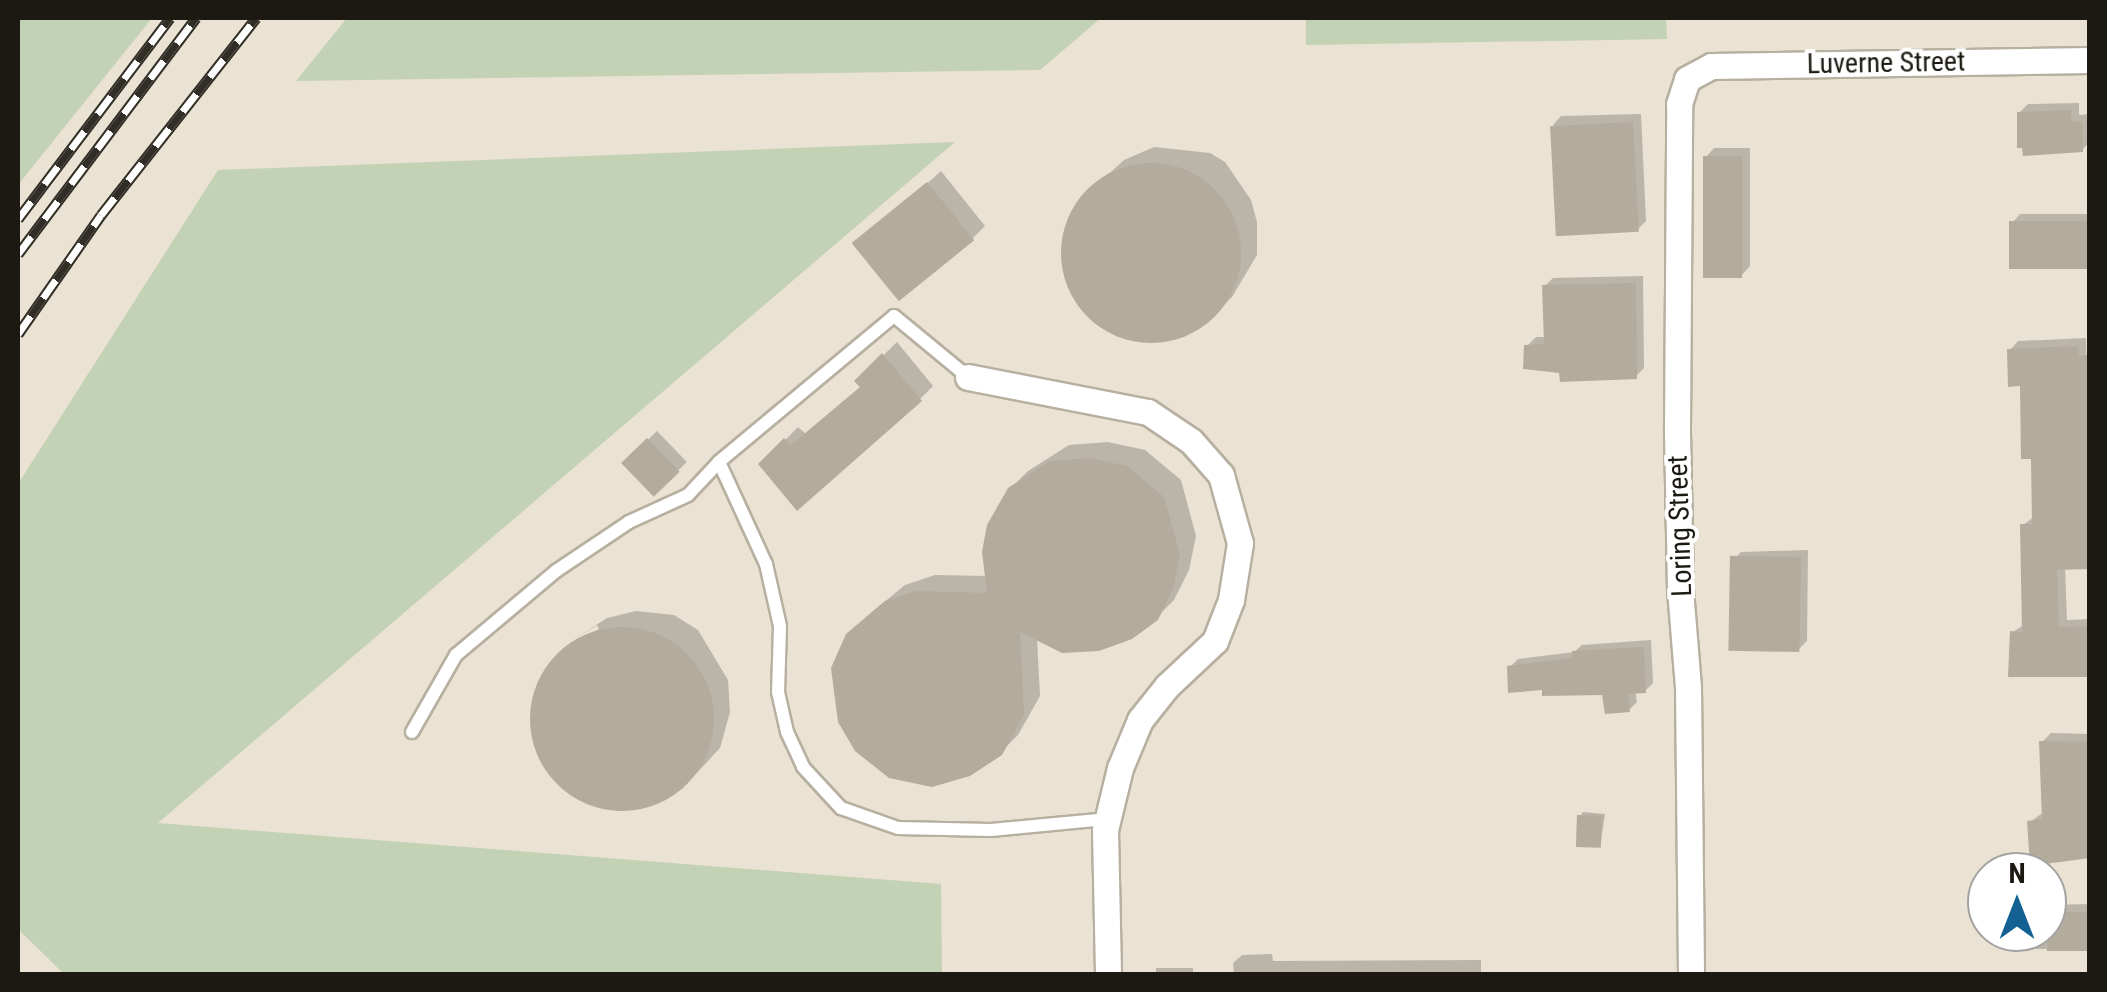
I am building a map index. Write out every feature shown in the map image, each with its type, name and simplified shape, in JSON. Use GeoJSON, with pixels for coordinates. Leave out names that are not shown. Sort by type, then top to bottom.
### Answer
{"type":"FeatureCollection","features":[{"type":"Feature","properties":{"kind":"street","name":"Luverne Street"},"geometry":{"type":"LineString","coordinates":[[1687,78],[1711,66],[2090,60]]}},
{"type":"Feature","properties":{"kind":"street","name":"Loring Street"},"geometry":{"type":"LineString","coordinates":[[1687,78],[1679,104],[1677,428],[1680,589],[1688,687],[1691,974]]}},
{"type":"Feature","properties":{"kind":"street"},"geometry":{"type":"LineString","coordinates":[[968,377],[1148,412],[1191,442],[1220,475],[1240,543],[1231,600],[1215,642],[1168,686],[1140,720],[1120,768],[1108,819],[1108,974]]}},
{"type":"Feature","properties":{"kind":"lane"},"geometry":{"type":"LineString","coordinates":[[412,732],[456,655],[556,571],[629,522],[688,495],[719,462],[894,316],[968,377]]}},
{"type":"Feature","properties":{"kind":"lane"},"geometry":{"type":"LineString","coordinates":[[719,462],[766,564],[780,626],[778,692],[786,732],[803,766],[841,808],[898,828],[991,830],[1108,819]]}},
{"type":"Feature","properties":{"kind":"green space"},"geometry":{"type":"Polygon","coordinates":[[[18,18],[152,18],[18,185],[18,18]]]}},
{"type":"Feature","properties":{"kind":"green space"},"geometry":{"type":"Polygon","coordinates":[[[347,18],[1101,18],[1040,70],[296,81],[347,18]]]}},
{"type":"Feature","properties":{"kind":"green space"},"geometry":{"type":"Polygon","coordinates":[[[1306,18],[1666,18],[1667,39],[1306,45],[1306,18]]]}},
{"type":"Feature","properties":{"kind":"green space"},"geometry":{"type":"Polygon","coordinates":[[[955,142],[158,823],[941,884],[942,974],[64,974],[18,929],[18,484],[218,170],[955,142]]]}},
{"type":"Feature","properties":{"kind":"building"},"geometry":{"type":"Polygon","coordinates":[[[2071,110],[2071,122],[2082,122],[2083,152],[2023,156],[2022,148],[2017,148],[2017,112],[2071,110]]]}},
{"type":"Feature","properties":{"kind":"building"},"geometry":{"type":"Polygon","coordinates":[[[1633,122],[1639,232],[1556,236],[1550,126],[1633,122]]]}},
{"type":"Feature","properties":{"kind":"building"},"geometry":{"type":"Polygon","coordinates":[[[1703,156],[1742,156],[1742,278],[1703,278],[1703,156]]]}},
{"type":"Feature","properties":{"kind":"building"},"geometry":{"type":"Polygon","coordinates":[[[1151,163],[1186,169],[1215,189],[1235,218],[1241,253],[1235,288],[1215,317],[1186,337],[1151,343],[1116,337],[1087,317],[1067,288],[1061,253],[1067,218],[1087,189],[1116,169],[1151,163]]]}},
{"type":"Feature","properties":{"kind":"building"},"geometry":{"type":"Polygon","coordinates":[[[927,182],[974,240],[899,301],[852,243],[927,182]]]}},
{"type":"Feature","properties":{"kind":"building"},"geometry":{"type":"Polygon","coordinates":[[[2009,221],[2088,221],[2088,269],[2009,269],[2009,221]]]}},
{"type":"Feature","properties":{"kind":"building"},"geometry":{"type":"Polygon","coordinates":[[[1636,283],[1637,379],[1560,382],[1559,373],[1523,369],[1524,345],[1544,344],[1542,285],[1636,283]]]}},
{"type":"Feature","properties":{"kind":"building"},"geometry":{"type":"Polygon","coordinates":[[[2078,346],[2079,356],[2087,355],[2090,569],[2057,570],[2059,627],[2090,626],[2090,677],[2008,677],[2010,631],[2022,632],[2020,524],[2032,524],[2031,459],[2021,459],[2020,386],[2008,387],[2007,349],[2078,346]]]}},
{"type":"Feature","properties":{"kind":"building"},"geometry":{"type":"Polygon","coordinates":[[[882,353],[922,401],[797,511],[758,464],[784,438],[791,445],[860,387],[854,381],[882,353]]]}},
{"type":"Feature","properties":{"kind":"building"},"geometry":{"type":"Polygon","coordinates":[[[647,438],[680,472],[654,497],[621,463],[647,438]]]}},
{"type":"Feature","properties":{"kind":"building"},"geometry":{"type":"Polygon","coordinates":[[[1090,458],[1127,466],[1164,497],[1180,555],[1173,589],[1158,620],[1132,639],[1099,651],[1062,653],[1020,632],[1024,715],[1002,755],[970,776],[932,787],[889,778],[855,751],[838,722],[831,668],[846,634],[885,601],[916,591],[987,593],[982,552],[987,525],[1008,488],[1050,461],[1090,458]]]}},
{"type":"Feature","properties":{"kind":"building"},"geometry":{"type":"Polygon","coordinates":[[[1730,556],[1801,557],[1799,652],[1728,651],[1730,556]]]}},
{"type":"Feature","properties":{"kind":"building"},"geometry":{"type":"Polygon","coordinates":[[[622,627],[657,634],[687,654],[707,684],[714,719],[707,754],[687,784],[657,804],[622,811],[587,804],[557,784],[537,754],[530,719],[537,684],[557,654],[587,634],[622,627]]]}},
{"type":"Feature","properties":{"kind":"building"},"geometry":{"type":"Polygon","coordinates":[[[1644,647],[1646,693],[1628,694],[1630,712],[1605,714],[1602,695],[1542,696],[1542,690],[1508,693],[1507,666],[1572,658],[1572,651],[1644,647]]]}},
{"type":"Feature","properties":{"kind":"building"},"geometry":{"type":"Polygon","coordinates":[[[2039,741],[2090,742],[2090,858],[2067,861],[2067,852],[2029,852],[2027,821],[2042,819],[2039,741]]]}},
{"type":"Feature","properties":{"kind":"building"},"geometry":{"type":"Polygon","coordinates":[[[1577,815],[1602,816],[1601,848],[1576,847],[1577,815]]]}},
{"type":"Feature","properties":{"kind":"building"},"geometry":{"type":"Polygon","coordinates":[[[2067,912],[2090,912],[2090,951],[2067,951],[2067,912]]]}},
{"type":"Feature","properties":{"kind":"railway"},"geometry":{"type":"LineString","coordinates":[[18,219],[170,18]]}},
{"type":"Feature","properties":{"kind":"railway"},"geometry":{"type":"LineString","coordinates":[[18,254],[196,18]]}},
{"type":"Feature","properties":{"kind":"railway"},"geometry":{"type":"LineString","coordinates":[[18,334],[101,215],[256,18]]}}]}
